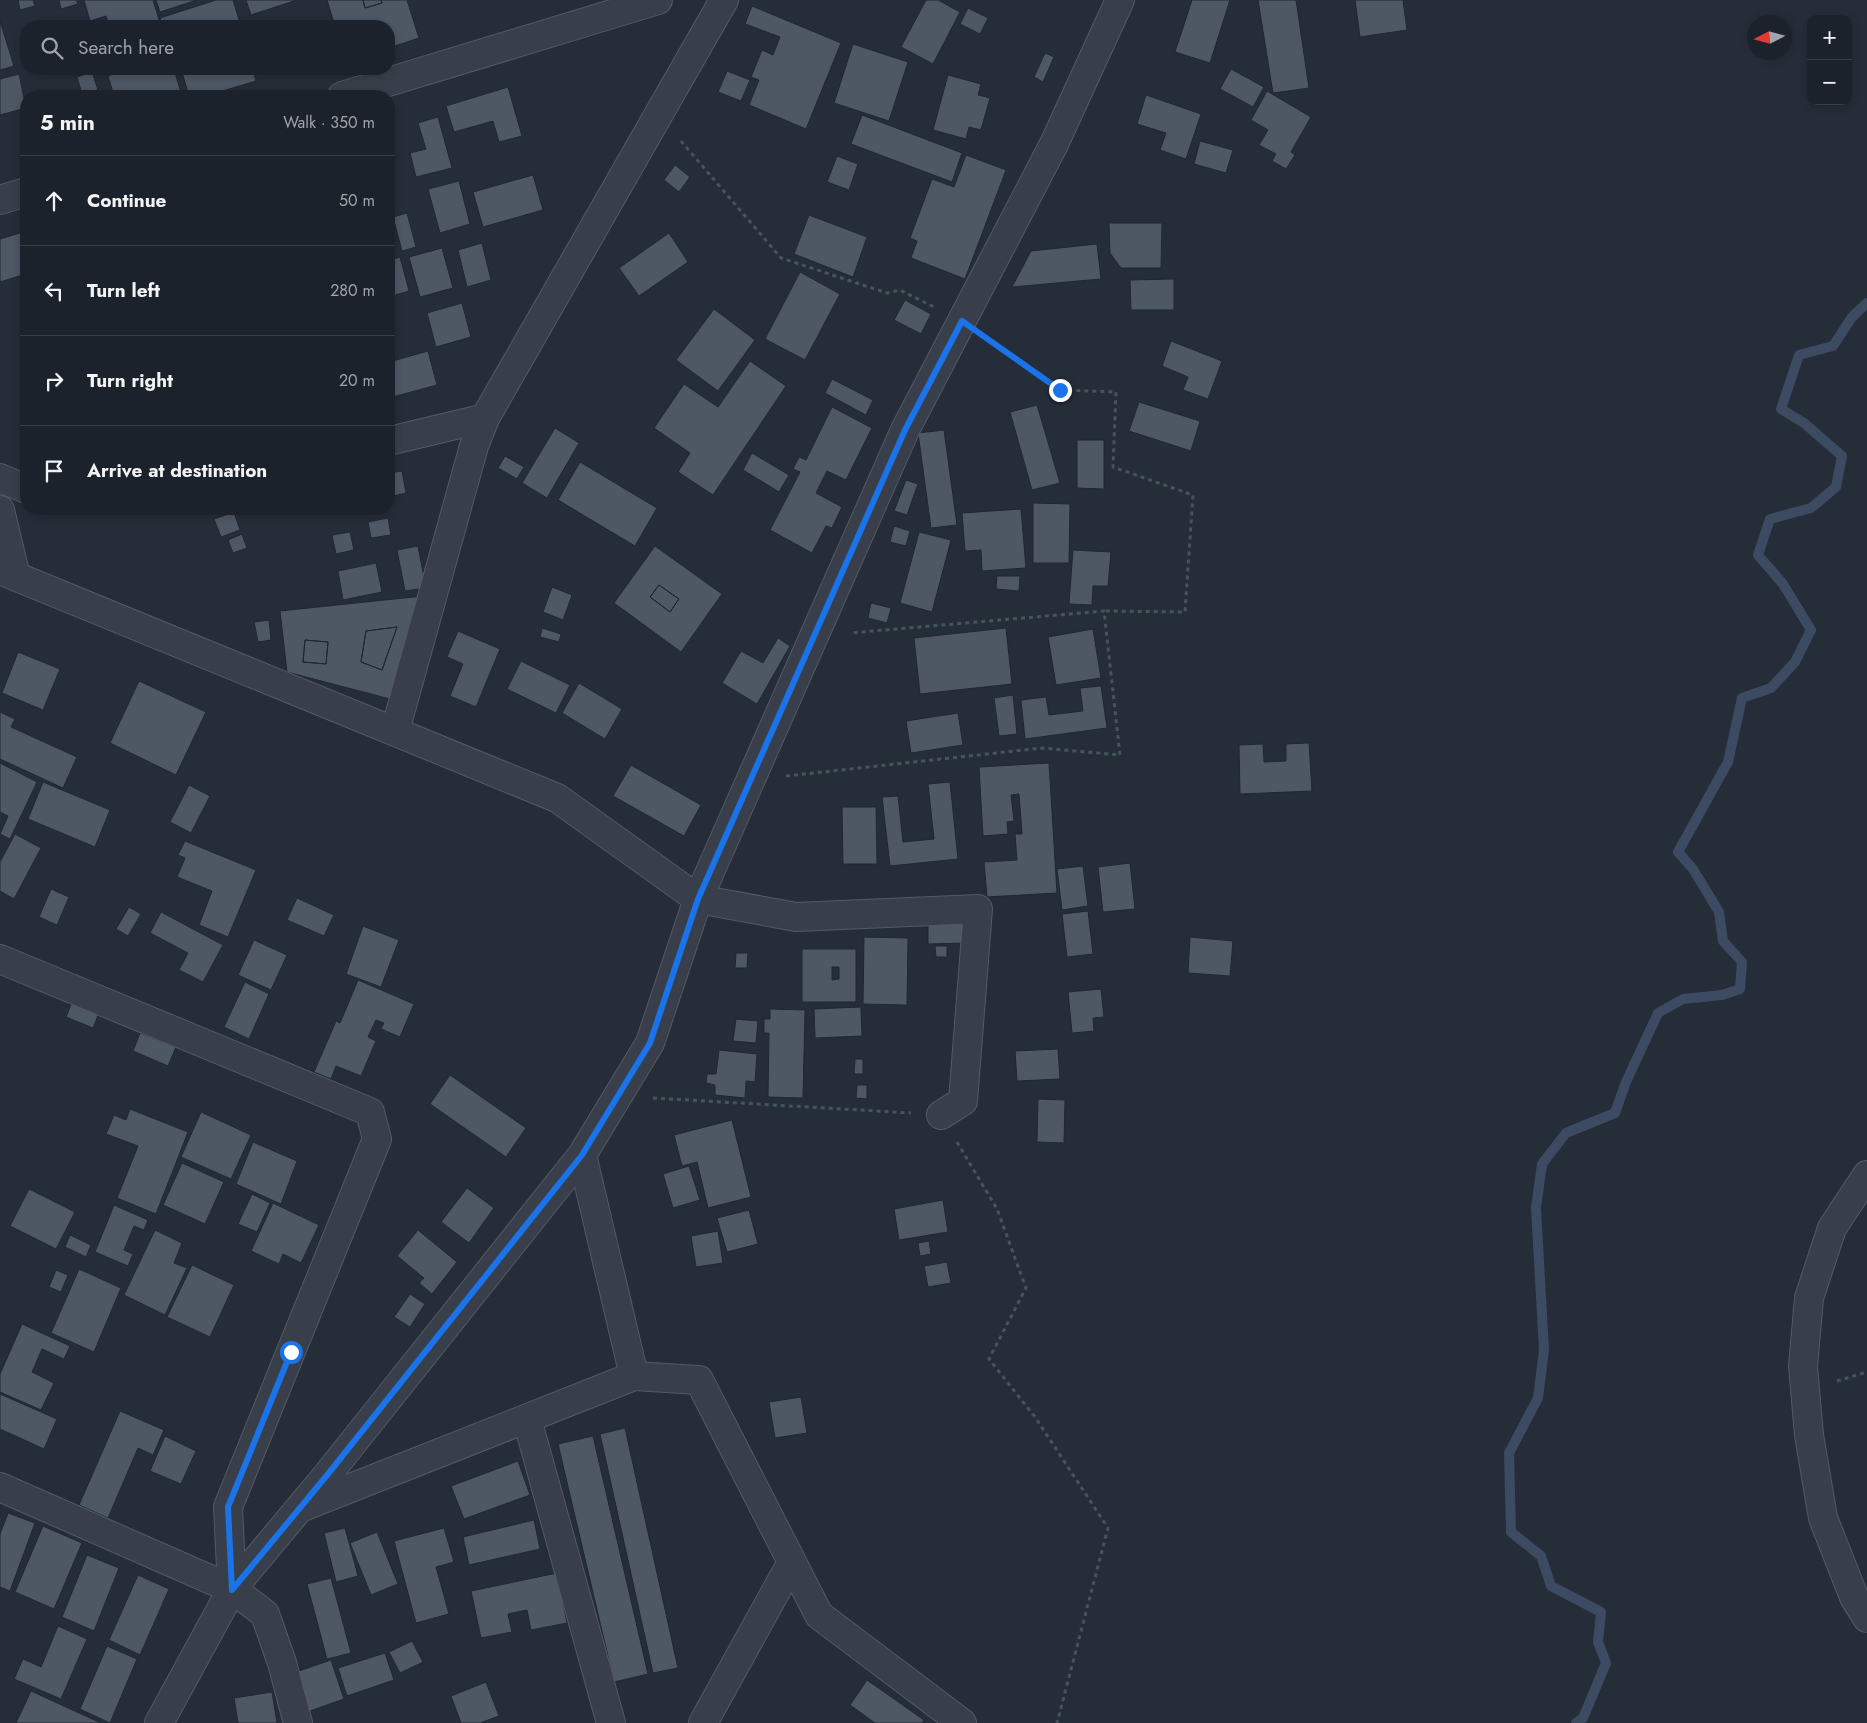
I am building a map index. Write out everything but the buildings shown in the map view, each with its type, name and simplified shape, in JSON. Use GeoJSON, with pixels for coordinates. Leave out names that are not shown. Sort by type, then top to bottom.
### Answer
{"type":"FeatureCollection","features":[{"type":"Feature","properties":{"kind":"street"},"geometry":{"type":"LineString","coordinates":[[362,90],[658,0]]}},
{"type":"Feature","properties":{"kind":"street"},"geometry":{"type":"LineString","coordinates":[[395,732],[474,446],[485,418],[724,0]]}},
{"type":"Feature","properties":{"kind":"street"},"geometry":{"type":"LineString","coordinates":[[159,1723],[232,1590],[582,1155],[650,1043],[698,899],[905,430],[1054,144],[1120,0]]}},
{"type":"Feature","properties":{"kind":"street"},"geometry":{"type":"LineString","coordinates":[[0,200],[20,194]]}},
{"type":"Feature","properties":{"kind":"street"},"geometry":{"type":"LineString","coordinates":[[395,440],[485,418]]}},
{"type":"Feature","properties":{"kind":"street"},"geometry":{"type":"LineString","coordinates":[[0,478],[20,486]]}},
{"type":"Feature","properties":{"kind":"street"},"geometry":{"type":"LineString","coordinates":[[0,510],[8,573],[557,798],[698,899],[796,917],[978,909],[964,1102],[941,1115]]}},
{"type":"Feature","properties":{"kind":"street"},"geometry":{"type":"LineString","coordinates":[[0,959],[370,1112],[377,1139],[228,1507],[232,1590]]}},
{"type":"Feature","properties":{"kind":"street"},"geometry":{"type":"LineString","coordinates":[[582,1155],[634,1376]]}},
{"type":"Feature","properties":{"kind":"street"},"geometry":{"type":"LineString","coordinates":[[1867,1175],[1832,1228],[1826,1245],[1809,1298],[1803,1366],[1810,1435],[1823,1518],[1854,1597],[1867,1618]]}},
{"type":"Feature","properties":{"kind":"street"},"geometry":{"type":"LineString","coordinates":[[299,1509],[634,1376],[699,1380],[819,1615],[962,1723]]}},
{"type":"Feature","properties":{"kind":"street"},"geometry":{"type":"LineString","coordinates":[[527,1419],[611,1723]]}},
{"type":"Feature","properties":{"kind":"street"},"geometry":{"type":"LineString","coordinates":[[0,1487],[232,1590],[265,1614],[282,1663],[298,1723]]}},
{"type":"Feature","properties":{"kind":"street"},"geometry":{"type":"LineString","coordinates":[[704,1723],[792,1562]]}},
{"type":"Feature","properties":{"kind":"path"},"geometry":{"type":"LineString","coordinates":[[658,115],[781,258],[886,292],[900,290],[962,321],[1060,390],[1116,392],[1112,467],[1193,495],[1185,612],[1104,611],[814,637]]}},
{"type":"Feature","properties":{"kind":"path"},"geometry":{"type":"LineString","coordinates":[[751,780],[1042,748],[1120,755],[1104,611]]}},
{"type":"Feature","properties":{"kind":"path"},"geometry":{"type":"LineString","coordinates":[[617,1096],[941,1115],[997,1209],[1026,1288],[989,1360],[1035,1417],[1108,1528],[1058,1723]]}},
{"type":"Feature","properties":{"kind":"waterway"},"geometry":{"type":"LineString","coordinates":[[1576,1723],[1583,1718],[1606,1663],[1598,1642],[1601,1612],[1551,1586],[1541,1556],[1511,1532],[1509,1453],[1538,1398],[1544,1350],[1536,1208],[1542,1164],[1566,1133],[1615,1113],[1626,1082],[1658,1013],[1683,999],[1722,995],[1740,989],[1742,962],[1723,941],[1719,912],[1693,869],[1678,852],[1728,762],[1742,698],[1771,688],[1795,662],[1811,630],[1783,584],[1758,555],[1770,519],[1811,508],[1836,487],[1842,456],[1804,423],[1781,409],[1799,355],[1833,346],[1852,317],[1867,303]]}},
{"type":"Feature","properties":{"kind":"route"},"geometry":{"type":"LineString","coordinates":[[291,1352],[228,1507],[232,1590],[328,1474],[582,1155],[650,1043],[698,899],[905,430],[962,321],[1060,390]]}}]}
